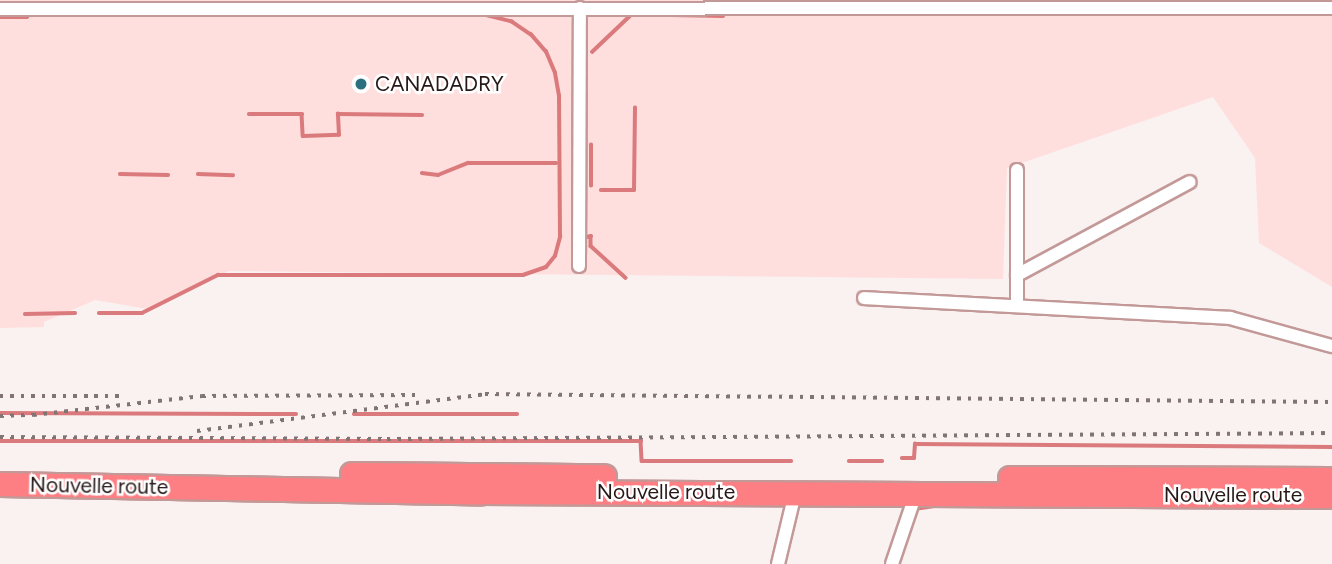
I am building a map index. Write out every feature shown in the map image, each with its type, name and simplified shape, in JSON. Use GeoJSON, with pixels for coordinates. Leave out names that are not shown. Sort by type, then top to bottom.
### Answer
{"type":"FeatureCollection","features":[{"type":"Feature","properties":{"kind":"highway","name":"Nouvelle route"},"geometry":{"type":"LineString","coordinates":[[0,470],[741,485],[795,493],[1332,496]]}},
{"type":"Feature","properties":{"kind":"highway","name":"Nouvelle route"},"geometry":{"type":"LineString","coordinates":[[0,484],[741,485],[1332,479]]}},
{"type":"Feature","properties":{"kind":"street"},"geometry":{"type":"LineString","coordinates":[[579,266],[580,8]]}},
{"type":"Feature","properties":{"kind":"street"},"geometry":{"type":"LineString","coordinates":[[0,9],[1332,8]]}},
{"type":"Feature","properties":{"kind":"street"},"geometry":{"type":"LineString","coordinates":[[1017,170],[1017,306]]}},
{"type":"Feature","properties":{"kind":"street"},"geometry":{"type":"LineString","coordinates":[[1017,275],[1190,182]]}},
{"type":"Feature","properties":{"kind":"street"},"geometry":{"type":"LineString","coordinates":[[864,298],[1230,318],[1332,346]]}},
{"type":"Feature","properties":{"kind":"street"},"geometry":{"type":"LineString","coordinates":[[778,564],[795,493]]}},
{"type":"Feature","properties":{"kind":"street"},"geometry":{"type":"LineString","coordinates":[[892,564],[916,493]]}},
{"type":"Feature","properties":{"kind":"shaded area"},"geometry":{"type":"Polygon","coordinates":[[[0,0],[1332,0],[1332,287],[1259,243],[1255,158],[1213,97],[1007,168],[1003,279],[229,271],[148,309],[95,300],[44,322],[44,327],[0,328],[0,0]]]}},
{"type":"Feature","properties":{"kind":"waterway"},"geometry":{"type":"LineString","coordinates":[[592,52],[632,14]]}},
{"type":"Feature","properties":{"kind":"waterway"},"geometry":{"type":"LineString","coordinates":[[29,15],[99,15]]}},
{"type":"Feature","properties":{"kind":"waterway"},"geometry":{"type":"LineString","coordinates":[[99,313],[142,313],[218,275],[523,275],[546,267],[555,256],[560,237],[559,96],[555,73],[546,52],[531,35],[512,22],[484,15]]}},
{"type":"Feature","properties":{"kind":"waterway"},"geometry":{"type":"LineString","coordinates":[[671,15],[723,16]]}},
{"type":"Feature","properties":{"kind":"waterway"},"geometry":{"type":"LineString","coordinates":[[0,17],[27,17]]}},
{"type":"Feature","properties":{"kind":"waterway"},"geometry":{"type":"LineString","coordinates":[[601,190],[634,190],[635,108]]}},
{"type":"Feature","properties":{"kind":"waterway"},"geometry":{"type":"LineString","coordinates":[[249,114],[302,114],[303,136],[339,135],[338,114],[422,115]]}},
{"type":"Feature","properties":{"kind":"waterway"},"geometry":{"type":"LineString","coordinates":[[591,145],[591,186]]}},
{"type":"Feature","properties":{"kind":"waterway"},"geometry":{"type":"LineString","coordinates":[[422,173],[438,175],[468,163],[556,163]]}},
{"type":"Feature","properties":{"kind":"waterway"},"geometry":{"type":"LineString","coordinates":[[120,174],[168,175]]}},
{"type":"Feature","properties":{"kind":"waterway"},"geometry":{"type":"LineString","coordinates":[[198,174],[233,175]]}},
{"type":"Feature","properties":{"kind":"waterway"},"geometry":{"type":"LineString","coordinates":[[587,237],[591,236],[591,246],[626,278]]}},
{"type":"Feature","properties":{"kind":"waterway"},"geometry":{"type":"LineString","coordinates":[[25,314],[75,313]]}},
{"type":"Feature","properties":{"kind":"waterway"},"geometry":{"type":"LineString","coordinates":[[0,413],[296,414]]}},
{"type":"Feature","properties":{"kind":"waterway"},"geometry":{"type":"LineString","coordinates":[[354,414],[517,414]]}},
{"type":"Feature","properties":{"kind":"waterway"},"geometry":{"type":"LineString","coordinates":[[0,441],[641,441],[642,461],[791,461]]}},
{"type":"Feature","properties":{"kind":"waterway"},"geometry":{"type":"LineString","coordinates":[[902,458],[914,458],[915,444],[1332,447]]}},
{"type":"Feature","properties":{"kind":"waterway"},"geometry":{"type":"LineString","coordinates":[[849,461],[882,461]]}},
{"type":"Feature","properties":{"kind":"waterway"},"geometry":{"type":"LineString","coordinates":[[914,509],[943,505]]}},
{"type":"Feature","properties":{"kind":"railway"},"geometry":{"type":"LineString","coordinates":[[197,431],[485,394],[1332,402]]}},
{"type":"Feature","properties":{"kind":"railway"},"geometry":{"type":"LineString","coordinates":[[0,416],[33,415],[202,396],[415,395]]}},
{"type":"Feature","properties":{"kind":"railway"},"geometry":{"type":"LineString","coordinates":[[0,396],[126,396]]}},
{"type":"Feature","properties":{"kind":"railway"},"geometry":{"type":"LineString","coordinates":[[0,437],[387,439],[1332,433]]}},
{"type":"Feature","properties":{"kind":"place","name":"CANADADRY"},"geometry":{"type":"Point","coordinates":[361,84]}}]}
